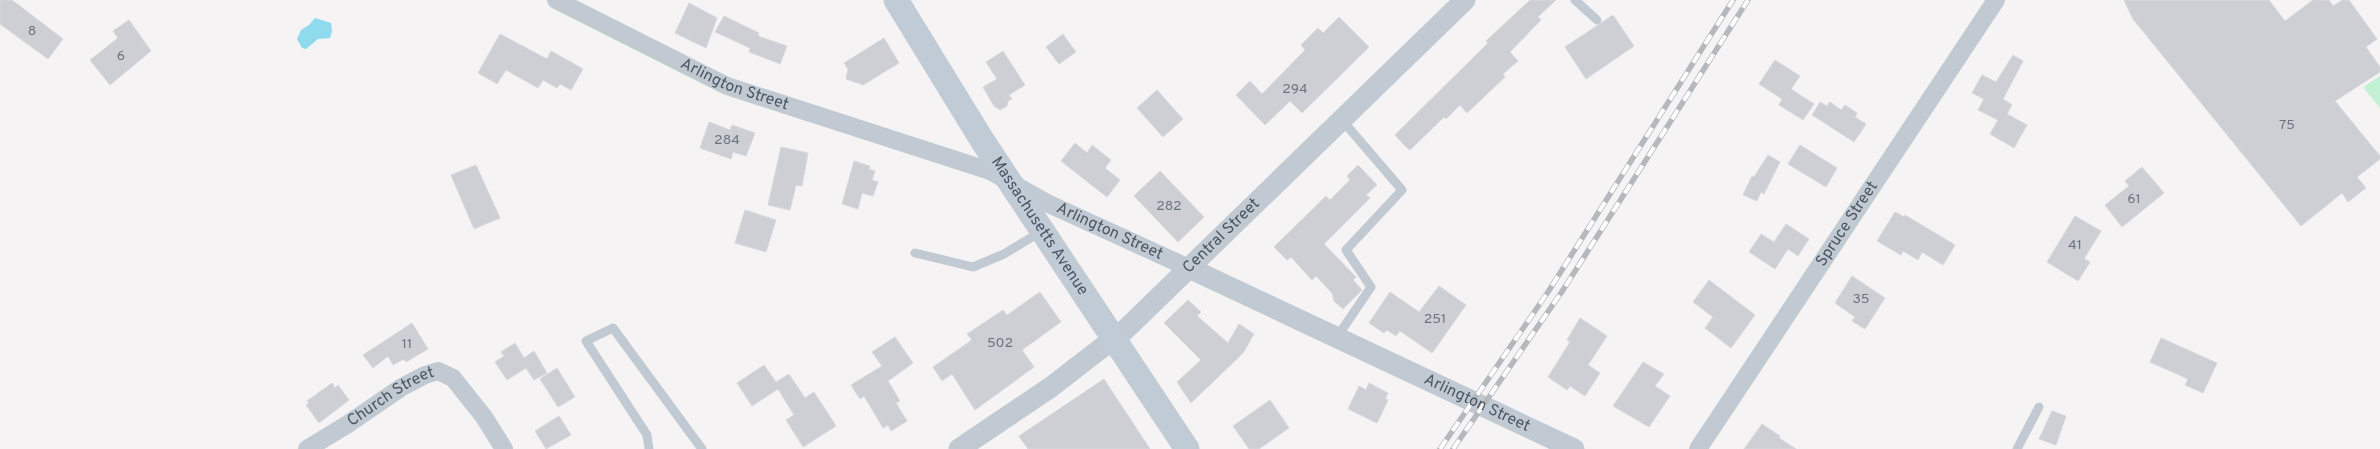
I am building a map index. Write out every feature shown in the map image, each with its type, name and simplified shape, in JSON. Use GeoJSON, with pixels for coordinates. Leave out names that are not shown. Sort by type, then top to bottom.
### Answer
{"type":"FeatureCollection","features":[{"type":"Feature","properties":{"kind":"main road","name":"Massachusetts Avenue"},"geometry":{"type":"LineString","coordinates":[[896,0],[946,85],[1008,181],[1188,449]]}},
{"type":"Feature","properties":{"kind":"street","name":"Arlington Street"},"geometry":{"type":"LineString","coordinates":[[556,0],[727,86],[785,106],[973,164],[1049,204],[1190,268],[1574,449]]}},
{"type":"Feature","properties":{"kind":"street","name":"Central Street"},"geometry":{"type":"LineString","coordinates":[[967,447],[1114,339],[1190,268],[1465,0]]}},
{"type":"Feature","properties":{"kind":"street","name":"Spruce Street"},"geometry":{"type":"LineString","coordinates":[[1698,449],[1996,0]]}},
{"type":"Feature","properties":{"kind":"street","name":"Church Street"},"geometry":{"type":"LineString","coordinates":[[307,449],[402,387],[425,375],[438,371],[453,378],[484,417],[504,449]]}},
{"type":"Feature","properties":{"kind":"lane"},"geometry":{"type":"LineString","coordinates":[[1575,0],[1597,20]]}},
{"type":"Feature","properties":{"kind":"lane"},"geometry":{"type":"LineString","coordinates":[[1337,337],[1371,287],[1346,250],[1402,190],[1342,120]]}},
{"type":"Feature","properties":{"kind":"lane"},"geometry":{"type":"LineString","coordinates":[[915,253],[973,266],[1004,254],[1042,231]]}},
{"type":"Feature","properties":{"kind":"lane"},"geometry":{"type":"LineString","coordinates":[[649,449],[647,435],[586,341],[613,328],[702,449]]}},
{"type":"Feature","properties":{"kind":"lane"},"geometry":{"type":"LineString","coordinates":[[2017,449],[2039,407]]}},
{"type":"Feature","properties":{"kind":"green space"},"geometry":{"type":"Polygon","coordinates":[[[2380,76],[2380,108],[2363,87],[2380,76]]]}},
{"type":"Feature","properties":{"kind":"water"},"geometry":{"type":"Polygon","coordinates":[[[315,18],[331,23],[332,31],[330,38],[318,39],[306,49],[302,48],[297,39],[301,30],[315,18]]]}},
{"type":"Feature","properties":{"kind":"building"},"geometry":{"type":"Polygon","coordinates":[[[0,0],[12,0],[63,39],[48,59],[0,24],[0,0]]]}},
{"type":"Feature","properties":{"kind":"building"},"geometry":{"type":"Polygon","coordinates":[[[1530,0],[1556,0],[1538,17],[1541,20],[1510,52],[1518,61],[1503,74],[1505,77],[1467,113],[1460,105],[1446,119],[1444,117],[1410,150],[1405,146],[1395,135],[1488,43],[1486,41],[1530,0]]]}},
{"type":"Feature","properties":{"kind":"building"},"geometry":{"type":"Polygon","coordinates":[[[2124,0],[2269,0],[2285,21],[2313,0],[2329,0],[2333,6],[2342,0],[2349,0],[2377,39],[2366,47],[2380,67],[2380,72],[2335,101],[2380,156],[2380,159],[2357,177],[2366,188],[2348,202],[2342,193],[2301,226],[2133,19],[2124,0]]]}},
{"type":"Feature","properties":{"kind":"building"},"geometry":{"type":"Polygon","coordinates":[[[689,3],[717,18],[706,48],[675,33],[689,3]]]}},
{"type":"Feature","properties":{"kind":"building"},"geometry":{"type":"Polygon","coordinates":[[[1613,15],[1634,46],[1586,79],[1565,47],[1613,15]]]}},
{"type":"Feature","properties":{"kind":"building"},"geometry":{"type":"Polygon","coordinates":[[[724,16],[759,33],[758,36],[787,46],[780,64],[749,52],[750,48],[715,32],[724,16]]]}},
{"type":"Feature","properties":{"kind":"building"},"geometry":{"type":"Polygon","coordinates":[[[1339,17],[1369,47],[1302,113],[1290,101],[1265,125],[1236,95],[1250,81],[1262,94],[1305,50],[1301,45],[1318,28],[1323,33],[1339,17]]]}},
{"type":"Feature","properties":{"kind":"building"},"geometry":{"type":"Polygon","coordinates":[[[129,20],[151,51],[110,85],[90,60],[118,38],[113,31],[129,20]]]}},
{"type":"Feature","properties":{"kind":"building"},"geometry":{"type":"Polygon","coordinates":[[[500,34],[547,59],[551,51],[583,69],[571,90],[560,84],[557,88],[543,80],[538,88],[506,70],[497,84],[478,73],[500,34]]]}},
{"type":"Feature","properties":{"kind":"building"},"geometry":{"type":"Polygon","coordinates":[[[1063,34],[1076,52],[1059,64],[1046,47],[1063,34]]]}},
{"type":"Feature","properties":{"kind":"building"},"geometry":{"type":"Polygon","coordinates":[[[884,38],[899,63],[863,85],[846,79],[848,69],[844,63],[884,38]]]}},
{"type":"Feature","properties":{"kind":"building"},"geometry":{"type":"Polygon","coordinates":[[[1003,51],[1025,85],[1009,95],[1012,99],[1008,101],[1007,106],[1000,110],[994,106],[983,87],[997,79],[986,62],[1003,51]]]}},
{"type":"Feature","properties":{"kind":"building"},"geometry":{"type":"Polygon","coordinates":[[[2013,55],[2023,61],[2003,99],[2012,105],[2007,114],[2027,125],[2014,148],[1990,134],[1998,120],[1978,110],[1984,99],[1972,93],[1982,75],[1996,82],[2013,55]]]}},
{"type":"Feature","properties":{"kind":"building"},"geometry":{"type":"Polygon","coordinates":[[[1775,60],[1800,76],[1791,89],[1814,104],[1803,120],[1779,105],[1782,99],[1759,84],[1775,60]]]}},
{"type":"Feature","properties":{"kind":"building"},"geometry":{"type":"Polygon","coordinates":[[[1157,90],[1183,119],[1163,137],[1137,108],[1157,90]]]}},
{"type":"Feature","properties":{"kind":"building"},"geometry":{"type":"Polygon","coordinates":[[[1820,102],[1827,106],[1830,102],[1841,110],[1845,105],[1857,113],[1855,117],[1866,124],[1854,142],[1812,115],[1820,102]]]}},
{"type":"Feature","properties":{"kind":"building"},"geometry":{"type":"Polygon","coordinates":[[[709,122],[730,130],[732,125],[755,133],[746,156],[733,152],[731,159],[700,148],[709,122]]]}},
{"type":"Feature","properties":{"kind":"building"},"geometry":{"type":"Polygon","coordinates":[[[1075,143],[1087,153],[1092,145],[1111,160],[1105,168],[1120,180],[1107,197],[1061,161],[1075,143]]]}},
{"type":"Feature","properties":{"kind":"building"},"geometry":{"type":"Polygon","coordinates":[[[1800,145],[1837,168],[1826,187],[1788,164],[1800,145]]]}},
{"type":"Feature","properties":{"kind":"building"},"geometry":{"type":"Polygon","coordinates":[[[781,147],[808,153],[802,186],[796,185],[790,210],[768,205],[781,147]]]}},
{"type":"Feature","properties":{"kind":"building"},"geometry":{"type":"Polygon","coordinates":[[[1768,155],[1780,162],[1764,194],[1761,192],[1757,201],[1743,195],[1752,176],[1754,177],[1768,155]]]}},
{"type":"Feature","properties":{"kind":"building"},"geometry":{"type":"Polygon","coordinates":[[[854,161],[870,166],[869,169],[875,171],[872,180],[878,182],[873,196],[862,193],[858,209],[842,204],[854,161]]]}},
{"type":"Feature","properties":{"kind":"building"},"geometry":{"type":"Polygon","coordinates":[[[476,165],[500,218],[474,229],[451,175],[476,165]]]}},
{"type":"Feature","properties":{"kind":"building"},"geometry":{"type":"Polygon","coordinates":[[[1358,165],[1377,185],[1366,195],[1370,198],[1324,244],[1356,277],[1353,280],[1362,290],[1343,309],[1334,301],[1332,293],[1316,276],[1312,280],[1291,257],[1287,260],[1274,247],[1326,196],[1330,200],[1350,180],[1347,176],[1358,165]]]}},
{"type":"Feature","properties":{"kind":"building"},"geometry":{"type":"Polygon","coordinates":[[[2142,167],[2164,193],[2122,227],[2105,205],[2129,186],[2125,181],[2142,167]]]}},
{"type":"Feature","properties":{"kind":"building"},"geometry":{"type":"Polygon","coordinates":[[[1160,171],[1204,217],[1178,242],[1134,196],[1160,171]]]}},
{"type":"Feature","properties":{"kind":"building"},"geometry":{"type":"Polygon","coordinates":[[[745,210],[776,220],[766,252],[735,243],[745,210]]]}},
{"type":"Feature","properties":{"kind":"building"},"geometry":{"type":"Polygon","coordinates":[[[1895,212],[1904,217],[1905,215],[1955,245],[1943,265],[1922,252],[1918,260],[1903,251],[1901,255],[1877,241],[1895,212]]]}},
{"type":"Feature","properties":{"kind":"building"},"geometry":{"type":"Polygon","coordinates":[[[2075,216],[2101,231],[2084,259],[2090,262],[2078,281],[2047,262],[2075,216]]]}},
{"type":"Feature","properties":{"kind":"building"},"geometry":{"type":"Polygon","coordinates":[[[1786,224],[1809,239],[1798,256],[1788,249],[1775,269],[1749,252],[1761,234],[1774,242],[1786,224]]]}},
{"type":"Feature","properties":{"kind":"building"},"geometry":{"type":"Polygon","coordinates":[[[1852,276],[1885,298],[1865,329],[1852,321],[1855,317],[1835,303],[1852,276]]]}},
{"type":"Feature","properties":{"kind":"building"},"geometry":{"type":"Polygon","coordinates":[[[1709,280],[1755,315],[1731,348],[1705,328],[1713,317],[1693,302],[1709,280]]]}},
{"type":"Feature","properties":{"kind":"building"},"geometry":{"type":"Polygon","coordinates":[[[1439,286],[1466,305],[1432,353],[1400,331],[1396,336],[1387,330],[1384,333],[1369,323],[1390,292],[1419,312],[1439,286]]]}},
{"type":"Feature","properties":{"kind":"building"},"geometry":{"type":"Polygon","coordinates":[[[1040,292],[1061,322],[1022,350],[1034,367],[975,410],[952,374],[942,381],[933,367],[972,340],[967,334],[1003,310],[1007,315],[1040,292]]]}},
{"type":"Feature","properties":{"kind":"building"},"geometry":{"type":"Polygon","coordinates":[[[1188,300],[1201,312],[1197,316],[1228,343],[1239,324],[1254,334],[1243,353],[1191,403],[1177,382],[1201,360],[1164,323],[1188,300]]]}},
{"type":"Feature","properties":{"kind":"building"},"geometry":{"type":"Polygon","coordinates":[[[1580,318],[1607,336],[1588,365],[1600,373],[1585,396],[1570,386],[1567,390],[1548,377],[1570,342],[1567,340],[1580,318]]]}},
{"type":"Feature","properties":{"kind":"building"},"geometry":{"type":"Polygon","coordinates":[[[412,323],[428,349],[406,362],[404,359],[393,365],[388,356],[373,368],[363,355],[412,323]]]}},
{"type":"Feature","properties":{"kind":"building"},"geometry":{"type":"Polygon","coordinates":[[[895,337],[913,363],[888,381],[900,401],[896,403],[907,421],[891,431],[888,425],[883,428],[864,396],[860,399],[851,385],[882,366],[872,352],[895,337]]]}},
{"type":"Feature","properties":{"kind":"building"},"geometry":{"type":"Polygon","coordinates":[[[2161,338],[2217,363],[2203,393],[2185,385],[2188,379],[2150,362],[2161,338]]]}},
{"type":"Feature","properties":{"kind":"building"},"geometry":{"type":"Polygon","coordinates":[[[515,343],[524,358],[534,351],[547,373],[534,380],[526,368],[507,380],[495,362],[504,356],[501,352],[515,343]]]}},
{"type":"Feature","properties":{"kind":"building"},"geometry":{"type":"Polygon","coordinates":[[[1643,362],[1664,374],[1655,386],[1670,396],[1649,427],[1613,406],[1643,362]]]}},
{"type":"Feature","properties":{"kind":"building"},"geometry":{"type":"Polygon","coordinates":[[[764,365],[776,382],[789,374],[805,398],[814,392],[836,426],[803,447],[786,420],[794,415],[778,389],[752,406],[737,383],[764,365]]]}},
{"type":"Feature","properties":{"kind":"building"},"geometry":{"type":"Polygon","coordinates":[[[557,368],[575,397],[558,407],[540,379],[557,368]]]}},
{"type":"Feature","properties":{"kind":"building"},"geometry":{"type":"Polygon","coordinates":[[[1104,379],[1150,449],[1028,449],[1019,436],[1104,379]]]}},
{"type":"Feature","properties":{"kind":"building"},"geometry":{"type":"Polygon","coordinates":[[[332,383],[335,388],[338,385],[349,400],[319,423],[306,405],[309,403],[307,401],[332,383]]]}},
{"type":"Feature","properties":{"kind":"building"},"geometry":{"type":"Polygon","coordinates":[[[1369,383],[1388,393],[1385,399],[1388,400],[1377,423],[1348,409],[1359,386],[1366,390],[1369,383]]]}},
{"type":"Feature","properties":{"kind":"building"},"geometry":{"type":"Polygon","coordinates":[[[1270,400],[1289,428],[1259,449],[1249,449],[1233,426],[1270,400]]]}},
{"type":"Feature","properties":{"kind":"building"},"geometry":{"type":"Polygon","coordinates":[[[2052,411],[2066,416],[2056,445],[2039,439],[2052,411]]]}},
{"type":"Feature","properties":{"kind":"building"},"geometry":{"type":"Polygon","coordinates":[[[559,416],[571,435],[546,449],[535,431],[559,416]]]}},
{"type":"Feature","properties":{"kind":"building"},"geometry":{"type":"Polygon","coordinates":[[[1762,424],[1780,436],[1779,438],[1796,449],[1744,449],[1762,424]]]}},
{"type":"Feature","properties":{"kind":"railway"},"geometry":{"type":"LineString","coordinates":[[1440,449],[1548,292],[1733,0]]}},
{"type":"Feature","properties":{"kind":"railway"},"geometry":{"type":"LineString","coordinates":[[1453,449],[1563,290],[1748,0]]}}]}
